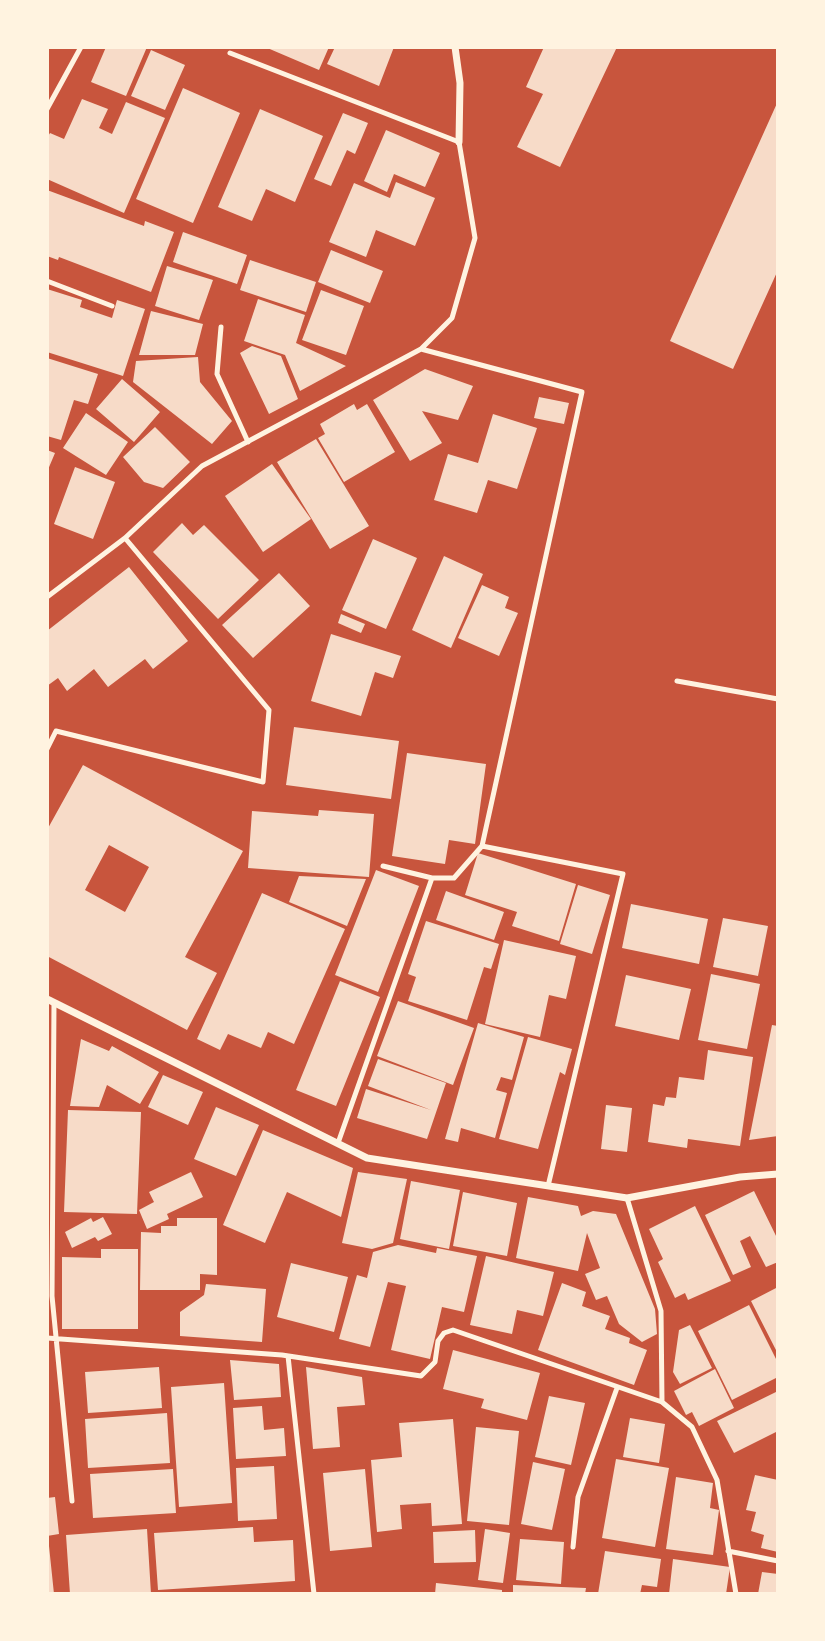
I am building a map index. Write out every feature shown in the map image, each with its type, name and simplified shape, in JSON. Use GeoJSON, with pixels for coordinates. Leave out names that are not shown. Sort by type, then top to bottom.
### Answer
{"type":"FeatureCollection","features":[{"type":"Feature","properties":{"kind":"street"},"geometry":{"type":"LineString","coordinates":[[455,47],[460,83],[459,142]]}},
{"type":"Feature","properties":{"kind":"street"},"geometry":{"type":"LineString","coordinates":[[51,1001],[367,1158],[627,1198],[740,1177],[778,1174]]}},
{"type":"Feature","properties":{"kind":"lane"},"geometry":{"type":"LineString","coordinates":[[47,109],[81,47]]}},
{"type":"Feature","properties":{"kind":"lane"},"geometry":{"type":"LineString","coordinates":[[47,597],[125,538],[202,466],[421,349],[452,318],[475,238],[459,142],[230,53]]}},
{"type":"Feature","properties":{"kind":"lane"},"geometry":{"type":"LineString","coordinates":[[47,281],[112,306]]}},
{"type":"Feature","properties":{"kind":"lane"},"geometry":{"type":"LineString","coordinates":[[220,327],[217,374],[248,442]]}},
{"type":"Feature","properties":{"kind":"lane"},"geometry":{"type":"LineString","coordinates":[[383,866],[432,878],[454,878],[482,846],[582,392],[421,349]]}},
{"type":"Feature","properties":{"kind":"lane"},"geometry":{"type":"LineString","coordinates":[[47,749],[56,731],[263,782],[269,710],[125,538]]}},
{"type":"Feature","properties":{"kind":"lane"},"geometry":{"type":"LineString","coordinates":[[677,681],[778,699]]}},
{"type":"Feature","properties":{"kind":"lane"},"geometry":{"type":"LineString","coordinates":[[482,846],[623,874],[548,1186]]}},
{"type":"Feature","properties":{"kind":"lane"},"geometry":{"type":"LineString","coordinates":[[338,1143],[432,878]]}},
{"type":"Feature","properties":{"kind":"lane"},"geometry":{"type":"LineString","coordinates":[[51,1001],[52,1296],[72,1502]]}},
{"type":"Feature","properties":{"kind":"lane"},"geometry":{"type":"LineString","coordinates":[[627,1198],[661,1311],[662,1402]]}},
{"type":"Feature","properties":{"kind":"lane"},"geometry":{"type":"LineString","coordinates":[[47,1338],[288,1356],[421,1376],[435,1362],[438,1341],[444,1333],[453,1330],[662,1402],[692,1427],[718,1480],[736,1594]]}},
{"type":"Feature","properties":{"kind":"lane"},"geometry":{"type":"LineString","coordinates":[[288,1356],[314,1594]]}},
{"type":"Feature","properties":{"kind":"lane"},"geometry":{"type":"LineString","coordinates":[[573,1547],[578,1497],[617,1388]]}},
{"type":"Feature","properties":{"kind":"lane"},"geometry":{"type":"LineString","coordinates":[[728,1550],[778,1561]]}},
{"type":"Feature","properties":{"kind":"building"},"geometry":{"type":"Polygon","coordinates":[[[106,47],[147,47],[126,96],[91,82],[106,47]]]}},
{"type":"Feature","properties":{"kind":"building"},"geometry":{"type":"Polygon","coordinates":[[[265,47],[329,47],[319,70],[265,47]]]}},
{"type":"Feature","properties":{"kind":"building"},"geometry":{"type":"Polygon","coordinates":[[[335,47],[394,47],[379,86],[327,64],[335,47]]]}},
{"type":"Feature","properties":{"kind":"building"},"geometry":{"type":"Polygon","coordinates":[[[544,47],[617,47],[560,167],[517,147],[543,94],[526,87],[544,47]]]}},
{"type":"Feature","properties":{"kind":"building"},"geometry":{"type":"Polygon","coordinates":[[[151,50],[185,65],[165,110],[131,96],[151,50]]]}},
{"type":"Feature","properties":{"kind":"building"},"geometry":{"type":"Polygon","coordinates":[[[183,88],[240,113],[193,223],[136,199],[183,88]]]}},
{"type":"Feature","properties":{"kind":"building"},"geometry":{"type":"Polygon","coordinates":[[[82,99],[108,109],[99,128],[112,134],[126,102],[165,118],[124,213],[47,179],[47,138],[50,133],[64,139],[82,99]]]}},
{"type":"Feature","properties":{"kind":"building"},"geometry":{"type":"Polygon","coordinates":[[[778,101],[778,270],[733,369],[670,341],[778,101]]]}},
{"type":"Feature","properties":{"kind":"building"},"geometry":{"type":"Polygon","coordinates":[[[260,109],[323,136],[295,202],[266,189],[252,221],[218,207],[260,109]]]}},
{"type":"Feature","properties":{"kind":"building"},"geometry":{"type":"Polygon","coordinates":[[[343,113],[368,123],[355,154],[347,150],[331,186],[314,179],[343,113]]]}},
{"type":"Feature","properties":{"kind":"building"},"geometry":{"type":"Polygon","coordinates":[[[386,130],[440,153],[425,187],[394,174],[387,192],[364,181],[386,130]]]}},
{"type":"Feature","properties":{"kind":"building"},"geometry":{"type":"Polygon","coordinates":[[[396,182],[435,198],[415,246],[376,230],[366,257],[329,242],[354,183],[390,198],[396,182]]]}},
{"type":"Feature","properties":{"kind":"building"},"geometry":{"type":"Polygon","coordinates":[[[47,190],[144,226],[145,221],[174,232],[151,292],[59,257],[58,260],[47,256],[47,190]]]}},
{"type":"Feature","properties":{"kind":"building"},"geometry":{"type":"Polygon","coordinates":[[[183,232],[247,255],[237,284],[173,262],[183,232]]]}},
{"type":"Feature","properties":{"kind":"building"},"geometry":{"type":"Polygon","coordinates":[[[331,250],[383,271],[370,303],[318,282],[331,250]]]}},
{"type":"Feature","properties":{"kind":"building"},"geometry":{"type":"Polygon","coordinates":[[[250,260],[316,282],[306,312],[240,290],[250,260]]]}},
{"type":"Feature","properties":{"kind":"building"},"geometry":{"type":"Polygon","coordinates":[[[167,266],[213,280],[199,320],[155,306],[167,266]]]}},
{"type":"Feature","properties":{"kind":"building"},"geometry":{"type":"Polygon","coordinates":[[[47,289],[82,300],[80,307],[112,318],[117,300],[145,309],[123,376],[47,352],[47,289]]]}},
{"type":"Feature","properties":{"kind":"building"},"geometry":{"type":"Polygon","coordinates":[[[321,290],[364,306],[346,355],[302,340],[321,290]]]}},
{"type":"Feature","properties":{"kind":"building"},"geometry":{"type":"Polygon","coordinates":[[[258,299],[305,315],[296,343],[346,366],[300,391],[285,355],[244,341],[258,299]]]}},
{"type":"Feature","properties":{"kind":"building"},"geometry":{"type":"Polygon","coordinates":[[[151,311],[203,324],[195,355],[139,355],[151,311]]]}},
{"type":"Feature","properties":{"kind":"building"},"geometry":{"type":"Polygon","coordinates":[[[252,346],[281,356],[298,399],[269,414],[240,353],[252,346]]]}},
{"type":"Feature","properties":{"kind":"building"},"geometry":{"type":"Polygon","coordinates":[[[198,357],[200,382],[232,421],[212,444],[133,382],[136,361],[198,357]]]}},
{"type":"Feature","properties":{"kind":"building"},"geometry":{"type":"Polygon","coordinates":[[[47,358],[98,374],[88,404],[74,400],[61,440],[47,436],[47,358]]]}},
{"type":"Feature","properties":{"kind":"building"},"geometry":{"type":"Polygon","coordinates":[[[425,369],[473,386],[458,420],[422,411],[442,443],[410,461],[373,400],[425,369]]]}},
{"type":"Feature","properties":{"kind":"building"},"geometry":{"type":"Polygon","coordinates":[[[122,379],[160,412],[134,442],[96,409],[122,379]]]}},
{"type":"Feature","properties":{"kind":"building"},"geometry":{"type":"Polygon","coordinates":[[[539,397],[569,403],[564,424],[534,418],[539,397]]]}},
{"type":"Feature","properties":{"kind":"building"},"geometry":{"type":"Polygon","coordinates":[[[354,404],[357,410],[367,404],[395,452],[344,482],[318,438],[325,434],[320,424],[354,404]]]}},
{"type":"Feature","properties":{"kind":"building"},"geometry":{"type":"Polygon","coordinates":[[[86,413],[128,442],[106,475],[63,448],[86,413]]]}},
{"type":"Feature","properties":{"kind":"building"},"geometry":{"type":"Polygon","coordinates":[[[493,414],[537,428],[517,489],[488,480],[477,513],[434,500],[448,454],[478,463],[493,414]]]}},
{"type":"Feature","properties":{"kind":"building"},"geometry":{"type":"Polygon","coordinates":[[[155,427],[190,462],[163,488],[144,482],[123,457],[155,427]]]}},
{"type":"Feature","properties":{"kind":"building"},"geometry":{"type":"Polygon","coordinates":[[[316,439],[369,526],[330,549],[277,462],[316,439]]]}},
{"type":"Feature","properties":{"kind":"building"},"geometry":{"type":"Polygon","coordinates":[[[47,450],[55,453],[47,472],[47,450]]]}},
{"type":"Feature","properties":{"kind":"building"},"geometry":{"type":"Polygon","coordinates":[[[272,464],[311,519],[263,552],[225,496],[272,464]]]}},
{"type":"Feature","properties":{"kind":"building"},"geometry":{"type":"Polygon","coordinates":[[[75,467],[115,482],[93,539],[54,524],[75,467]]]}},
{"type":"Feature","properties":{"kind":"building"},"geometry":{"type":"Polygon","coordinates":[[[182,523],[193,535],[204,525],[259,580],[218,619],[153,552],[182,523]]]}},
{"type":"Feature","properties":{"kind":"building"},"geometry":{"type":"Polygon","coordinates":[[[373,539],[417,558],[386,629],[342,610],[373,539]]]}},
{"type":"Feature","properties":{"kind":"building"},"geometry":{"type":"Polygon","coordinates":[[[444,556],[483,574],[451,648],[412,630],[444,556]]]}},
{"type":"Feature","properties":{"kind":"building"},"geometry":{"type":"Polygon","coordinates":[[[129,567],[188,641],[153,669],[145,659],[108,687],[94,669],[67,691],[58,678],[47,686],[47,631],[129,567]]]}},
{"type":"Feature","properties":{"kind":"building"},"geometry":{"type":"Polygon","coordinates":[[[279,573],[310,606],[253,658],[222,625],[279,573]]]}},
{"type":"Feature","properties":{"kind":"building"},"geometry":{"type":"Polygon","coordinates":[[[482,585],[509,597],[505,608],[518,613],[499,656],[458,638],[482,585]]]}},
{"type":"Feature","properties":{"kind":"building"},"geometry":{"type":"Polygon","coordinates":[[[341,614],[365,624],[361,633],[338,623],[341,614]]]}},
{"type":"Feature","properties":{"kind":"building"},"geometry":{"type":"Polygon","coordinates":[[[331,634],[401,656],[393,678],[375,672],[361,716],[311,701],[331,634]]]}},
{"type":"Feature","properties":{"kind":"building"},"geometry":{"type":"Polygon","coordinates":[[[294,727],[399,741],[391,799],[286,785],[294,727]]]}},
{"type":"Feature","properties":{"kind":"building"},"geometry":{"type":"Polygon","coordinates":[[[407,753],[486,764],[475,844],[449,840],[445,864],[392,856],[407,753]]]}},
{"type":"Feature","properties":{"kind":"building"},"geometry":{"type":"Polygon","coordinates":[[[83,765],[243,851],[185,957],[217,973],[187,1030],[47,956],[47,830],[83,765]],[[109,845],[85,890],[125,912],[149,867],[109,845]]]}},
{"type":"Feature","properties":{"kind":"building"},"geometry":{"type":"Polygon","coordinates":[[[319,810],[374,814],[369,877],[248,868],[252,811],[318,816],[319,810]]]}},
{"type":"Feature","properties":{"kind":"building"},"geometry":{"type":"Polygon","coordinates":[[[478,853],[576,884],[559,941],[512,926],[517,912],[465,895],[478,853]]]}},
{"type":"Feature","properties":{"kind":"building"},"geometry":{"type":"Polygon","coordinates":[[[376,870],[419,886],[378,992],[335,975],[376,870]]]}},
{"type":"Feature","properties":{"kind":"building"},"geometry":{"type":"Polygon","coordinates":[[[299,876],[366,879],[347,926],[289,902],[299,876]]]}},
{"type":"Feature","properties":{"kind":"building"},"geometry":{"type":"Polygon","coordinates":[[[578,885],[610,895],[592,954],[560,944],[578,885]]]}},
{"type":"Feature","properties":{"kind":"building"},"geometry":{"type":"Polygon","coordinates":[[[446,891],[504,912],[494,940],[436,920],[446,891]]]}},
{"type":"Feature","properties":{"kind":"building"},"geometry":{"type":"Polygon","coordinates":[[[262,893],[345,929],[294,1044],[268,1032],[261,1048],[228,1034],[220,1050],[197,1039],[262,893]]]}},
{"type":"Feature","properties":{"kind":"building"},"geometry":{"type":"Polygon","coordinates":[[[631,904],[708,919],[699,964],[622,948],[631,904]]]}},
{"type":"Feature","properties":{"kind":"building"},"geometry":{"type":"Polygon","coordinates":[[[723,918],[768,926],[758,976],[713,967],[723,918]]]}},
{"type":"Feature","properties":{"kind":"building"},"geometry":{"type":"Polygon","coordinates":[[[426,921],[499,944],[491,969],[484,967],[467,1020],[408,1001],[416,977],[408,974],[426,921]]]}},
{"type":"Feature","properties":{"kind":"building"},"geometry":{"type":"Polygon","coordinates":[[[504,940],[576,956],[566,999],[549,995],[540,1037],[485,1024],[504,940]]]}},
{"type":"Feature","properties":{"kind":"building"},"geometry":{"type":"Polygon","coordinates":[[[711,974],[760,984],[747,1049],[698,1040],[711,974]]]}},
{"type":"Feature","properties":{"kind":"building"},"geometry":{"type":"Polygon","coordinates":[[[626,975],[691,989],[679,1040],[615,1026],[626,975]]]}},
{"type":"Feature","properties":{"kind":"building"},"geometry":{"type":"Polygon","coordinates":[[[340,981],[380,997],[336,1106],[296,1090],[340,981]]]}},
{"type":"Feature","properties":{"kind":"building"},"geometry":{"type":"Polygon","coordinates":[[[398,1001],[474,1028],[453,1085],[377,1056],[398,1001]]]}},
{"type":"Feature","properties":{"kind":"building"},"geometry":{"type":"Polygon","coordinates":[[[478,1023],[524,1037],[512,1080],[501,1077],[496,1090],[507,1093],[495,1138],[461,1128],[458,1142],[445,1139],[478,1023]]]}},
{"type":"Feature","properties":{"kind":"building"},"geometry":{"type":"Polygon","coordinates":[[[772,1025],[778,1026],[778,1136],[749,1140],[772,1025]]]}},
{"type":"Feature","properties":{"kind":"building"},"geometry":{"type":"Polygon","coordinates":[[[528,1037],[572,1049],[565,1075],[560,1072],[538,1149],[499,1139],[528,1037]]]}},
{"type":"Feature","properties":{"kind":"building"},"geometry":{"type":"Polygon","coordinates":[[[81,1039],[109,1051],[112,1046],[159,1072],[140,1104],[107,1085],[99,1107],[70,1106],[81,1039]]]}},
{"type":"Feature","properties":{"kind":"building"},"geometry":{"type":"Polygon","coordinates":[[[708,1050],[753,1057],[740,1146],[688,1139],[687,1148],[648,1142],[653,1104],[664,1106],[666,1097],[676,1098],[679,1077],[704,1080],[708,1050]]]}},
{"type":"Feature","properties":{"kind":"building"},"geometry":{"type":"Polygon","coordinates":[[[378,1059],[446,1083],[427,1139],[357,1118],[366,1089],[431,1110],[368,1086],[378,1059]]]}},
{"type":"Feature","properties":{"kind":"building"},"geometry":{"type":"Polygon","coordinates":[[[163,1075],[203,1092],[188,1125],[148,1107],[163,1075]]]}},
{"type":"Feature","properties":{"kind":"building"},"geometry":{"type":"Polygon","coordinates":[[[606,1105],[632,1108],[627,1152],[601,1149],[606,1105]]]}},
{"type":"Feature","properties":{"kind":"building"},"geometry":{"type":"Polygon","coordinates":[[[216,1107],[259,1125],[236,1176],[194,1159],[216,1107]]]}},
{"type":"Feature","properties":{"kind":"building"},"geometry":{"type":"Polygon","coordinates":[[[68,1110],[141,1112],[137,1214],[64,1212],[68,1110]]]}},
{"type":"Feature","properties":{"kind":"building"},"geometry":{"type":"Polygon","coordinates":[[[263,1130],[353,1168],[341,1217],[287,1192],[265,1243],[223,1225],[263,1130]]]}},
{"type":"Feature","properties":{"kind":"building"},"geometry":{"type":"Polygon","coordinates":[[[191,1172],[203,1197],[167,1214],[169,1219],[147,1229],[139,1210],[154,1202],[149,1192],[191,1172]]]}},
{"type":"Feature","properties":{"kind":"building"},"geometry":{"type":"Polygon","coordinates":[[[358,1172],[407,1179],[393,1243],[372,1249],[342,1243],[358,1172]]]}},
{"type":"Feature","properties":{"kind":"building"},"geometry":{"type":"Polygon","coordinates":[[[411,1181],[460,1190],[449,1249],[400,1239],[411,1181]]]}},
{"type":"Feature","properties":{"kind":"building"},"geometry":{"type":"Polygon","coordinates":[[[754,1191],[778,1240],[778,1262],[766,1267],[750,1236],[740,1241],[751,1267],[733,1275],[705,1215],[754,1191]]]}},
{"type":"Feature","properties":{"kind":"building"},"geometry":{"type":"Polygon","coordinates":[[[463,1192],[517,1203],[507,1256],[453,1246],[463,1192]]]}},
{"type":"Feature","properties":{"kind":"building"},"geometry":{"type":"Polygon","coordinates":[[[528,1197],[578,1206],[581,1216],[593,1211],[616,1214],[655,1309],[657,1334],[642,1342],[619,1324],[607,1296],[596,1300],[585,1274],[600,1268],[587,1233],[578,1271],[516,1258],[528,1197]]]}},
{"type":"Feature","properties":{"kind":"building"},"geometry":{"type":"Polygon","coordinates":[[[695,1206],[731,1281],[688,1300],[685,1293],[675,1298],[658,1262],[663,1259],[649,1229],[695,1206]]]}},
{"type":"Feature","properties":{"kind":"building"},"geometry":{"type":"Polygon","coordinates":[[[103,1217],[112,1234],[98,1241],[95,1237],[72,1248],[65,1232],[91,1218],[93,1222],[103,1217]]]}},
{"type":"Feature","properties":{"kind":"building"},"geometry":{"type":"Polygon","coordinates":[[[177,1218],[217,1218],[217,1275],[200,1274],[200,1290],[140,1290],[141,1232],[161,1233],[161,1226],[177,1226],[177,1218]]]}},
{"type":"Feature","properties":{"kind":"building"},"geometry":{"type":"Polygon","coordinates":[[[398,1245],[436,1253],[437,1248],[477,1256],[464,1312],[442,1307],[430,1359],[391,1350],[406,1286],[388,1282],[370,1347],[339,1339],[357,1275],[367,1278],[373,1252],[398,1245]]]}},
{"type":"Feature","properties":{"kind":"building"},"geometry":{"type":"Polygon","coordinates":[[[101,1249],[138,1249],[138,1329],[62,1329],[62,1257],[101,1258],[101,1249]]]}},
{"type":"Feature","properties":{"kind":"building"},"geometry":{"type":"Polygon","coordinates":[[[486,1256],[554,1272],[543,1316],[517,1310],[512,1334],[470,1325],[486,1256]]]}},
{"type":"Feature","properties":{"kind":"building"},"geometry":{"type":"Polygon","coordinates":[[[291,1263],[348,1277],[334,1332],[277,1317],[291,1263]]]}},
{"type":"Feature","properties":{"kind":"building"},"geometry":{"type":"Polygon","coordinates":[[[562,1283],[586,1292],[582,1306],[610,1316],[605,1329],[630,1338],[629,1343],[647,1350],[634,1385],[538,1350],[562,1283]]]}},
{"type":"Feature","properties":{"kind":"building"},"geometry":{"type":"Polygon","coordinates":[[[206,1284],[266,1289],[262,1342],[180,1336],[180,1312],[204,1295],[206,1284]]]}},
{"type":"Feature","properties":{"kind":"building"},"geometry":{"type":"Polygon","coordinates":[[[778,1287],[778,1354],[751,1301],[778,1287]]]}},
{"type":"Feature","properties":{"kind":"building"},"geometry":{"type":"Polygon","coordinates":[[[749,1305],[778,1363],[778,1377],[732,1400],[698,1331],[749,1305]]]}},
{"type":"Feature","properties":{"kind":"building"},"geometry":{"type":"Polygon","coordinates":[[[690,1325],[712,1368],[680,1384],[673,1372],[679,1330],[690,1325]]]}},
{"type":"Feature","properties":{"kind":"building"},"geometry":{"type":"Polygon","coordinates":[[[453,1350],[540,1373],[527,1420],[481,1408],[484,1399],[443,1389],[453,1350]]]}},
{"type":"Feature","properties":{"kind":"building"},"geometry":{"type":"Polygon","coordinates":[[[230,1360],[279,1364],[281,1397],[234,1400],[230,1360]]]}},
{"type":"Feature","properties":{"kind":"building"},"geometry":{"type":"Polygon","coordinates":[[[159,1367],[162,1408],[88,1413],[85,1372],[159,1367]]]}},
{"type":"Feature","properties":{"kind":"building"},"geometry":{"type":"Polygon","coordinates":[[[306,1367],[362,1377],[365,1405],[337,1407],[340,1447],[313,1449],[306,1367]]]}},
{"type":"Feature","properties":{"kind":"building"},"geometry":{"type":"Polygon","coordinates":[[[715,1369],[734,1408],[699,1426],[692,1412],[686,1415],[674,1391],[715,1369]]]}},
{"type":"Feature","properties":{"kind":"building"},"geometry":{"type":"Polygon","coordinates":[[[224,1383],[232,1503],[179,1507],[171,1387],[224,1383]]]}},
{"type":"Feature","properties":{"kind":"building"},"geometry":{"type":"Polygon","coordinates":[[[778,1391],[778,1431],[734,1453],[717,1421],[778,1391]]]}},
{"type":"Feature","properties":{"kind":"building"},"geometry":{"type":"Polygon","coordinates":[[[549,1396],[585,1403],[571,1465],[535,1457],[549,1396]]]}},
{"type":"Feature","properties":{"kind":"building"},"geometry":{"type":"Polygon","coordinates":[[[262,1406],[264,1430],[284,1428],[286,1456],[236,1459],[233,1408],[262,1406]]]}},
{"type":"Feature","properties":{"kind":"building"},"geometry":{"type":"Polygon","coordinates":[[[167,1413],[170,1463],[88,1468],[85,1419],[167,1413]]]}},
{"type":"Feature","properties":{"kind":"building"},"geometry":{"type":"Polygon","coordinates":[[[630,1418],[665,1424],[659,1463],[623,1457],[630,1418]]]}},
{"type":"Feature","properties":{"kind":"building"},"geometry":{"type":"Polygon","coordinates":[[[453,1419],[462,1524],[432,1526],[431,1503],[400,1505],[402,1529],[377,1532],[371,1460],[402,1457],[399,1423],[453,1419]]]}},
{"type":"Feature","properties":{"kind":"building"},"geometry":{"type":"Polygon","coordinates":[[[476,1427],[519,1431],[509,1525],[467,1521],[476,1427]]]}},
{"type":"Feature","properties":{"kind":"building"},"geometry":{"type":"Polygon","coordinates":[[[616,1459],[669,1468],[655,1547],[602,1538],[616,1459]]]}},
{"type":"Feature","properties":{"kind":"building"},"geometry":{"type":"Polygon","coordinates":[[[533,1462],[565,1469],[552,1530],[521,1524],[533,1462]]]}},
{"type":"Feature","properties":{"kind":"building"},"geometry":{"type":"Polygon","coordinates":[[[274,1466],[277,1519],[238,1521],[236,1468],[274,1466]]]}},
{"type":"Feature","properties":{"kind":"building"},"geometry":{"type":"Polygon","coordinates":[[[173,1469],[176,1513],[93,1518],[90,1474],[173,1469]]]}},
{"type":"Feature","properties":{"kind":"building"},"geometry":{"type":"Polygon","coordinates":[[[365,1469],[372,1547],[330,1551],[323,1473],[365,1469]]]}},
{"type":"Feature","properties":{"kind":"building"},"geometry":{"type":"Polygon","coordinates":[[[755,1475],[778,1480],[778,1552],[761,1548],[764,1535],[751,1531],[756,1512],[746,1510],[755,1475]]]}},
{"type":"Feature","properties":{"kind":"building"},"geometry":{"type":"Polygon","coordinates":[[[676,1477],[713,1483],[710,1508],[719,1510],[713,1555],[666,1549],[676,1477]]]}},
{"type":"Feature","properties":{"kind":"building"},"geometry":{"type":"Polygon","coordinates":[[[55,1497],[59,1534],[47,1536],[47,1498],[55,1497]]]}},
{"type":"Feature","properties":{"kind":"building"},"geometry":{"type":"Polygon","coordinates":[[[253,1527],[254,1542],[293,1540],[295,1581],[158,1590],[154,1533],[253,1527]]]}},
{"type":"Feature","properties":{"kind":"building"},"geometry":{"type":"Polygon","coordinates":[[[147,1529],[151,1594],[70,1594],[66,1535],[147,1529]]]}},
{"type":"Feature","properties":{"kind":"building"},"geometry":{"type":"Polygon","coordinates":[[[485,1529],[510,1533],[503,1583],[478,1580],[485,1529]]]}},
{"type":"Feature","properties":{"kind":"building"},"geometry":{"type":"Polygon","coordinates":[[[475,1530],[476,1562],[434,1563],[433,1532],[475,1530]]]}},
{"type":"Feature","properties":{"kind":"building"},"geometry":{"type":"Polygon","coordinates":[[[520,1539],[564,1542],[561,1584],[516,1580],[520,1539]]]}},
{"type":"Feature","properties":{"kind":"building"},"geometry":{"type":"Polygon","coordinates":[[[49,1546],[54,1594],[47,1594],[49,1546]]]}},
{"type":"Feature","properties":{"kind":"building"},"geometry":{"type":"Polygon","coordinates":[[[605,1551],[661,1559],[657,1587],[642,1585],[640,1594],[598,1594],[605,1551]]]}},
{"type":"Feature","properties":{"kind":"building"},"geometry":{"type":"Polygon","coordinates":[[[673,1559],[730,1567],[726,1594],[669,1594],[673,1559]]]}},
{"type":"Feature","properties":{"kind":"building"},"geometry":{"type":"Polygon","coordinates":[[[762,1572],[778,1574],[778,1594],[758,1594],[762,1572]]]}},
{"type":"Feature","properties":{"kind":"building"},"geometry":{"type":"Polygon","coordinates":[[[436,1583],[502,1590],[502,1594],[435,1594],[436,1583]]]}},
{"type":"Feature","properties":{"kind":"building"},"geometry":{"type":"Polygon","coordinates":[[[513,1585],[586,1588],[585,1594],[513,1594],[513,1585]]]}}]}
